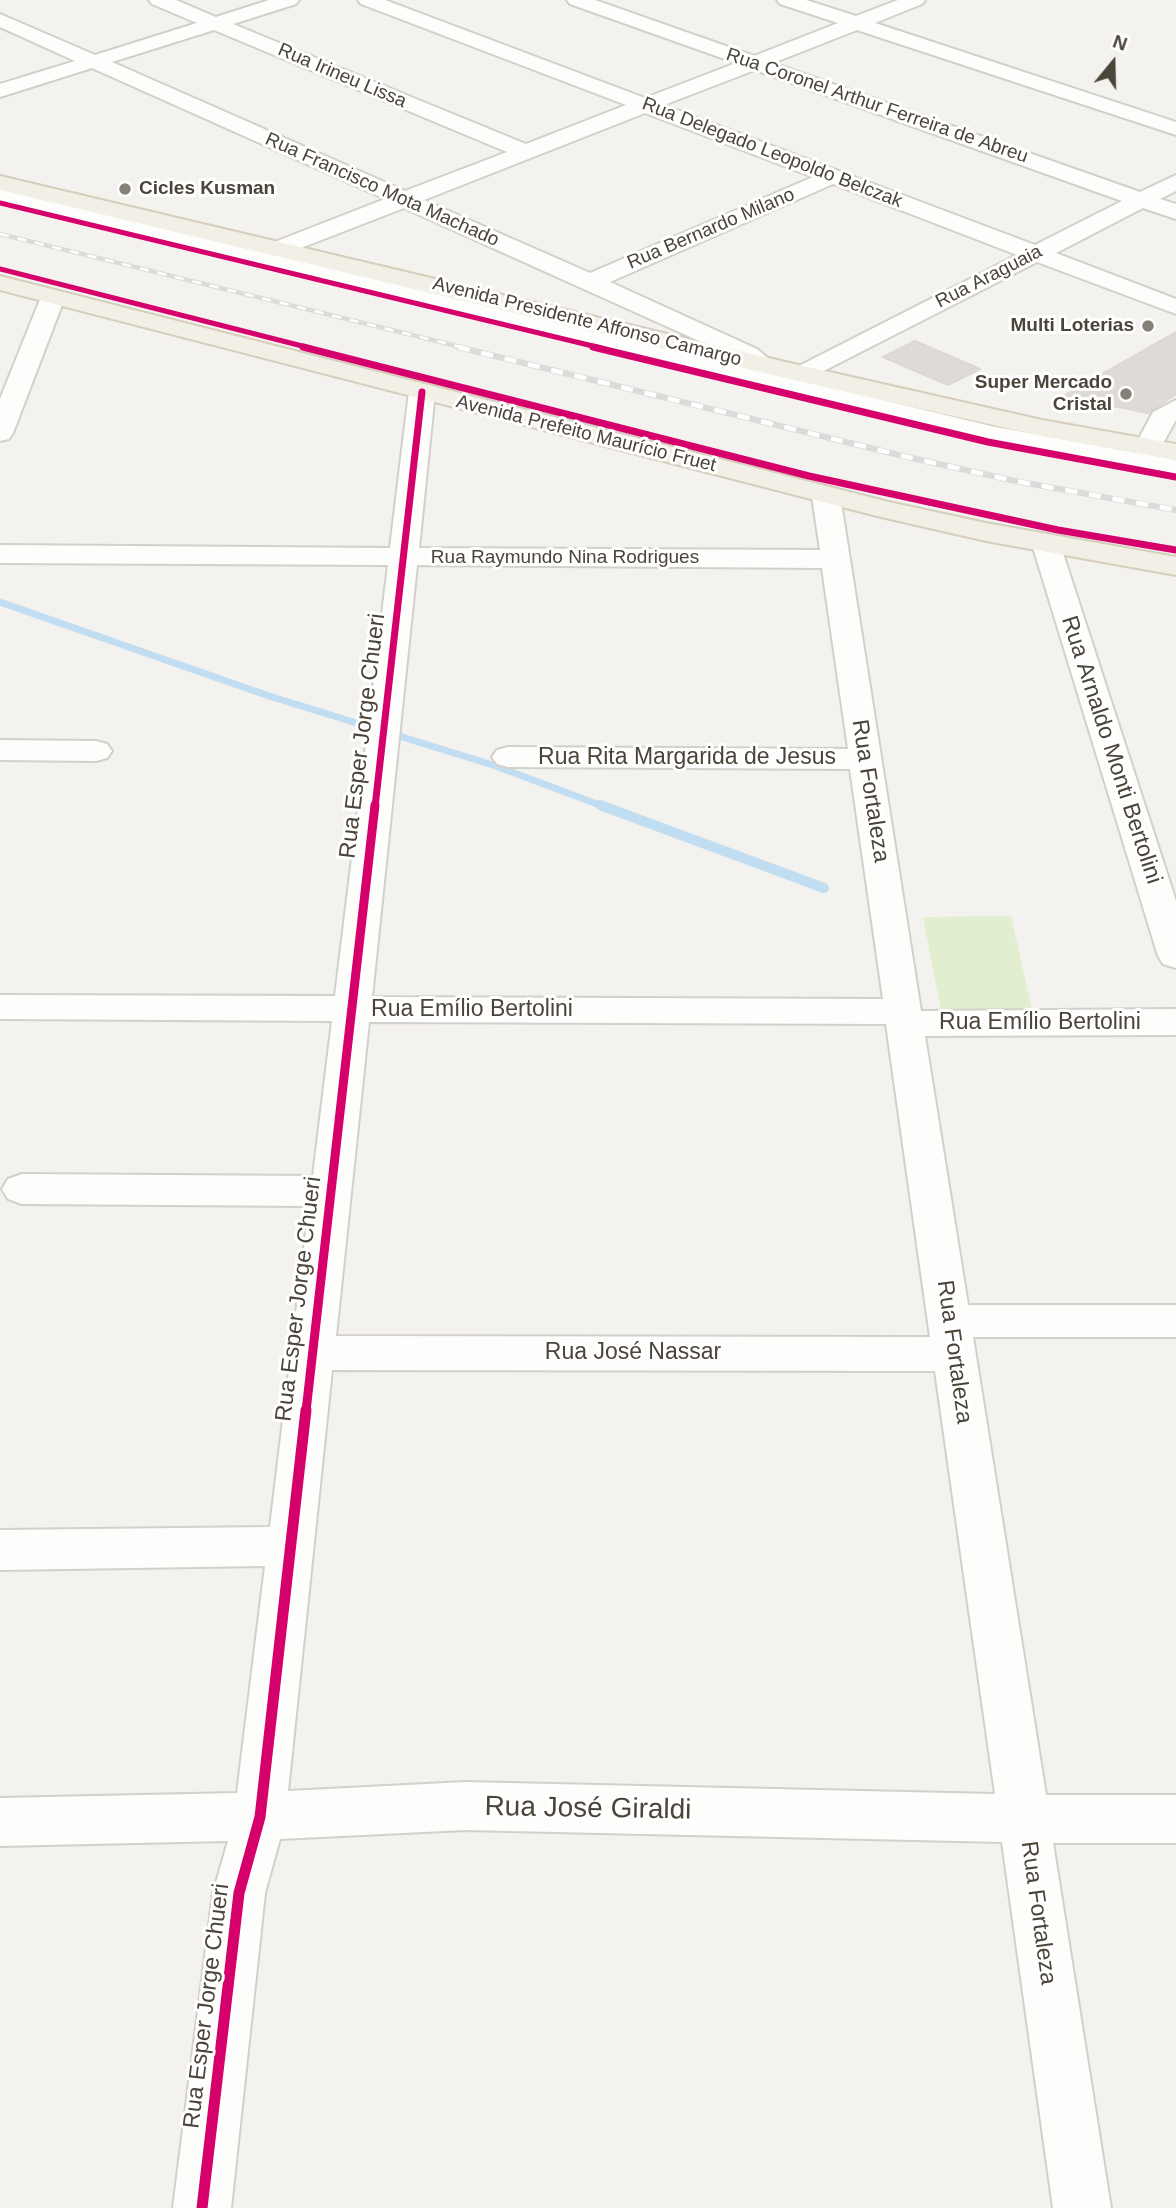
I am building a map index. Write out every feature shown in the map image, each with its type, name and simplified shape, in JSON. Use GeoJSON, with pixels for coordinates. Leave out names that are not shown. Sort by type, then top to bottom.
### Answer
{"type":"FeatureCollection","features":[{"type":"Feature","properties":{"kind":"main road","name":"Avenida Presidente Affonso Camargo"},"geometry":{"type":"LineString","coordinates":[[0,183],[802,374],[1016,422],[1176,452]]}},
{"type":"Feature","properties":{"kind":"main road","name":"Avenida Prefeito Maurício Fruet"},"geometry":{"type":"LineString","coordinates":[[0,283],[826,496],[1046,544],[1176,566]]}},
{"type":"Feature","properties":{"kind":"street","name":"Rua Irineu Lissa"},"geometry":{"type":"LineString","coordinates":[[159,0],[526,152]]}},
{"type":"Feature","properties":{"kind":"street"},"geometry":{"type":"LineString","coordinates":[[0,91],[289,0]]}},
{"type":"Feature","properties":{"kind":"street","name":"Rua Delegado Leopoldo Belczak"},"geometry":{"type":"LineString","coordinates":[[368,0],[1176,307]]}},
{"type":"Feature","properties":{"kind":"street","name":"Rua Coronel Arthur Ferreira de Abreu"},"geometry":{"type":"LineString","coordinates":[[577,0],[1176,212]]}},
{"type":"Feature","properties":{"kind":"street"},"geometry":{"type":"LineString","coordinates":[[788,0],[1176,129]]}},
{"type":"Feature","properties":{"kind":"street"},"geometry":{"type":"LineString","coordinates":[[280,248],[915,0]]}},
{"type":"Feature","properties":{"kind":"street","name":"Rua Francisco Mota Machado"},"geometry":{"type":"LineString","coordinates":[[0,20],[590,282],[748,354],[762,364]]}},
{"type":"Feature","properties":{"kind":"street","name":"Rua Bernardo Milano"},"geometry":{"type":"LineString","coordinates":[[590,282],[832,176]]}},
{"type":"Feature","properties":{"kind":"street","name":"Rua Araguaia"},"geometry":{"type":"LineString","coordinates":[[802,374],[1176,182]]}},
{"type":"Feature","properties":{"kind":"street"},"geometry":{"type":"LineString","coordinates":[[0,195],[977,430],[1176,468]]}},
{"type":"Feature","properties":{"kind":"street"},"geometry":{"type":"LineString","coordinates":[[0,433],[53,297]]}},
{"type":"Feature","properties":{"kind":"street","name":"Rua Esper Jorge Chueri"},"geometry":{"type":"LineString","coordinates":[[202,2208],[239,1894],[260,1816],[422,392]]}},
{"type":"Feature","properties":{"kind":"street"},"geometry":{"type":"LineString","coordinates":[[1147,448],[1162,418],[1176,408]]}},
{"type":"Feature","properties":{"kind":"street","name":"Rua Fortaleza"},"geometry":{"type":"LineString","coordinates":[[826,496],[1082,2208]]}},
{"type":"Feature","properties":{"kind":"street","name":"Rua Arnaldo Monti Bertolini"},"geometry":{"type":"LineString","coordinates":[[1046,544],[1176,956]]}},
{"type":"Feature","properties":{"kind":"street","name":"Rua Raymundo Nina Rodrigues"},"geometry":{"type":"LineString","coordinates":[[0,554],[835,559]]}},
{"type":"Feature","properties":{"kind":"street"},"geometry":{"type":"LineString","coordinates":[[0,750],[94,757],[0,761]]}},
{"type":"Feature","properties":{"kind":"street","name":"Rua Rita Margarida de Jesus"},"geometry":{"type":"LineString","coordinates":[[508,757],[865,759]]}},
{"type":"Feature","properties":{"kind":"street","name":"Rua Emílio Bertolini"},"geometry":{"type":"LineString","coordinates":[[0,1007],[351,1009],[1176,1022]]}},
{"type":"Feature","properties":{"kind":"street"},"geometry":{"type":"LineString","coordinates":[[22,1189],[331,1191]]}},
{"type":"Feature","properties":{"kind":"street","name":"Rua José Nassar"},"geometry":{"type":"LineString","coordinates":[[313,1353],[952,1338],[1176,1321]]}},
{"type":"Feature","properties":{"kind":"street"},"geometry":{"type":"LineString","coordinates":[[0,1549],[290,1546]]}},
{"type":"Feature","properties":{"kind":"street","name":"Rua José Giraldi"},"geometry":{"type":"LineString","coordinates":[[0,1822],[260,1816],[465,1806],[1024,1819],[1176,1819]]}},
{"type":"Feature","properties":{"kind":"green space"},"geometry":{"type":"Polygon","coordinates":[[[1011,916],[1032,1009],[941,1010],[923,917],[1011,916]]]}},
{"type":"Feature","properties":{"kind":"building"},"geometry":{"type":"Polygon","coordinates":[[[1176,332],[1176,394],[1148,413],[1063,396],[1176,332]]]}},
{"type":"Feature","properties":{"kind":"building"},"geometry":{"type":"Polygon","coordinates":[[[915,341],[980,369],[948,385],[883,357],[915,341]]]}},
{"type":"Feature","properties":{"kind":"waterway"},"geometry":{"type":"LineString","coordinates":[[0,602],[269,696],[493,765],[605,807]]}},
{"type":"Feature","properties":{"kind":"waterway"},"geometry":{"type":"LineString","coordinates":[[600,805],[824,888]]}},
{"type":"Feature","properties":{"kind":"railway"},"geometry":{"type":"LineString","coordinates":[[0,234],[465,348]]}},
{"type":"Feature","properties":{"kind":"railway"},"geometry":{"type":"LineString","coordinates":[[458,347],[903,456],[1015,481],[1176,510]]}},
{"type":"Feature","properties":{"kind":"cycle path"},"geometry":{"type":"LineString","coordinates":[[0,203],[988,442],[1176,477]]}},
{"type":"Feature","properties":{"kind":"cycle path"},"geometry":{"type":"LineString","coordinates":[[0,269],[809,476],[1058,530],[1176,550]]}},
{"type":"Feature","properties":{"kind":"cycle path"},"geometry":{"type":"LineString","coordinates":[[202,2208],[239,1893],[260,1817],[422,392]]}},
{"type":"Feature","properties":{"kind":"place","name":"Cicles Kusman"},"geometry":{"type":"Point","coordinates":[125,189]}},
{"type":"Feature","properties":{"kind":"place","name":"Multi Loterias"},"geometry":{"type":"Point","coordinates":[1148,326]}},
{"type":"Feature","properties":{"kind":"place","name":"Super Mercado Cristal"},"geometry":{"type":"Point","coordinates":[1126,394]}}]}
